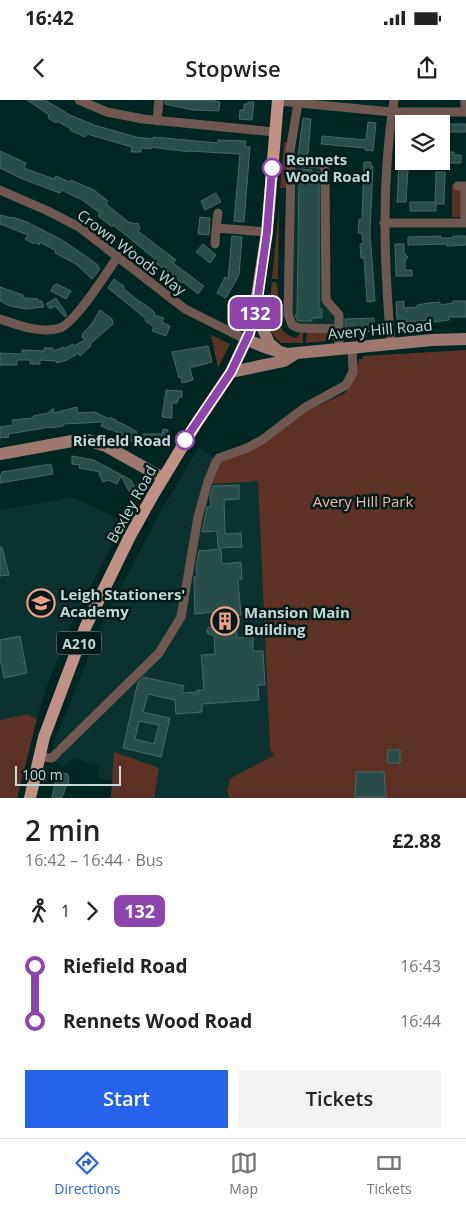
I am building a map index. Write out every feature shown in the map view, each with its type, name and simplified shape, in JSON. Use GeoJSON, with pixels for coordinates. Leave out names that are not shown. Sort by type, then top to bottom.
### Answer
{"type":"FeatureCollection","features":[{"type":"Feature","properties":{"kind":"main road","name":"Bexley Road"},"geometry":{"type":"LineString","coordinates":[[30,798],[48,727],[85,628],[130,536],[196,424],[231,372],[247,340],[256,310],[267,232],[278,101]]}},
{"type":"Feature","properties":{"kind":"main road"},"geometry":{"type":"LineString","coordinates":[[256,310],[269,343],[278,351]]}},
{"type":"Feature","properties":{"kind":"main road","name":"Avery Hill Road"},"geometry":{"type":"LineString","coordinates":[[247,340],[287,354],[432,340],[466,340]]}},
{"type":"Feature","properties":{"kind":"main road","name":"Avery Hill Road"},"geometry":{"type":"LineString","coordinates":[[231,372],[284,361],[298,353]]}},
{"type":"Feature","properties":{"kind":"main road"},"geometry":{"type":"LineString","coordinates":[[0,454],[72,441],[88,440],[106,446],[163,478]]}},
{"type":"Feature","properties":{"kind":"street"},"geometry":{"type":"LineString","coordinates":[[79,100],[115,114],[275,132]]}},
{"type":"Feature","properties":{"kind":"street"},"geometry":{"type":"LineString","coordinates":[[157,120],[159,100]]}},
{"type":"Feature","properties":{"kind":"street"},"geometry":{"type":"LineString","coordinates":[[392,345],[386,282],[384,223],[386,168],[394,100]]}},
{"type":"Feature","properties":{"kind":"street"},"geometry":{"type":"LineString","coordinates":[[278,101],[392,112],[465,112],[465,100]]}},
{"type":"Feature","properties":{"kind":"street"},"geometry":{"type":"LineString","coordinates":[[294,102],[290,151],[289,322],[298,328],[339,329]]}},
{"type":"Feature","properties":{"kind":"street"},"geometry":{"type":"LineString","coordinates":[[39,757],[52,758],[159,653],[181,617],[198,517],[208,481],[219,458],[247,448],[262,440],[304,408],[346,386],[353,372],[339,329],[339,315],[326,300],[325,168],[322,164],[291,162]]}},
{"type":"Feature","properties":{"kind":"street"},"geometry":{"type":"LineString","coordinates":[[384,223],[465,222],[463,186]]}},
{"type":"Feature","properties":{"kind":"street","name":"Crown Woods Way"},"geometry":{"type":"LineString","coordinates":[[0,190],[69,221],[118,256],[185,310],[247,340]]}},
{"type":"Feature","properties":{"kind":"street"},"geometry":{"type":"LineString","coordinates":[[215,244],[218,213]]}},
{"type":"Feature","properties":{"kind":"street"},"geometry":{"type":"LineString","coordinates":[[216,228],[267,232]]}},
{"type":"Feature","properties":{"kind":"street"},"geometry":{"type":"LineString","coordinates":[[0,319],[40,329],[53,329],[65,325],[79,310],[118,256]]}},
{"type":"Feature","properties":{"kind":"shaded area"},"geometry":{"type":"Polygon","coordinates":[[[291,162],[328,165],[324,299],[339,315],[339,329],[298,328],[288,314],[291,162]]]}},
{"type":"Feature","properties":{"kind":"shaded area"},"geometry":{"type":"Polygon","coordinates":[[[199,447],[220,462],[258,480],[270,749],[274,755],[231,778],[227,789],[229,798],[121,798],[123,782],[98,778],[99,766],[73,758],[64,767],[61,767],[55,761],[59,756],[53,750],[53,745],[103,621],[161,511],[199,447]]]}},
{"type":"Feature","properties":{"kind":"shaded area","name":"Leigh Stationers' Academy"},"geometry":{"type":"Polygon","coordinates":[[[73,497],[124,522],[72,623],[45,691],[37,719],[27,714],[0,720],[0,510],[73,497]]]}},
{"type":"Feature","properties":{"kind":"green space"},"geometry":{"type":"Polygon","coordinates":[[[284,142],[289,142],[287,188],[280,188],[284,142]]]}},
{"type":"Feature","properties":{"kind":"green space"},"geometry":{"type":"Polygon","coordinates":[[[452,184],[456,184],[462,191],[462,217],[452,217],[452,184]]]}},
{"type":"Feature","properties":{"kind":"green space"},"geometry":{"type":"Polygon","coordinates":[[[279,207],[278,279],[272,279],[279,207]]]}},
{"type":"Feature","properties":{"kind":"green space"},"geometry":{"type":"Polygon","coordinates":[[[272,282],[276,282],[278,290],[278,315],[282,329],[287,334],[296,338],[303,330],[303,343],[281,343],[271,331],[269,307],[272,282]]]}},
{"type":"Feature","properties":{"kind":"green space"},"geometry":{"type":"Polygon","coordinates":[[[307,331],[328,333],[334,336],[335,340],[306,343],[307,331]]]}},
{"type":"Feature","properties":{"kind":"green space"},"geometry":{"type":"Polygon","coordinates":[[[211,335],[230,344],[218,368],[211,335]]]}},
{"type":"Feature","properties":{"kind":"green space","name":"Avery Hill Park"},"geometry":{"type":"Polygon","coordinates":[[[466,350],[466,798],[229,798],[227,789],[231,778],[274,755],[270,749],[258,481],[211,484],[220,462],[305,412],[345,393],[355,376],[359,359],[362,359],[363,356],[466,350]]]}},
{"type":"Feature","properties":{"kind":"green space"},"geometry":{"type":"Polygon","coordinates":[[[27,714],[37,719],[17,798],[0,798],[0,720],[27,714]]]}},
{"type":"Feature","properties":{"kind":"green space"},"geometry":{"type":"Polygon","coordinates":[[[114,752],[159,768],[154,798],[111,798],[114,752]]]}},
{"type":"Feature","properties":{"kind":"building"},"geometry":{"type":"Polygon","coordinates":[[[27,100],[45,100],[70,115],[94,125],[136,137],[218,143],[218,140],[246,141],[245,147],[250,147],[244,222],[234,221],[240,154],[190,152],[151,147],[151,149],[141,148],[141,152],[131,152],[132,147],[87,134],[85,137],[57,121],[56,123],[48,118],[49,115],[27,100]]]}},
{"type":"Feature","properties":{"kind":"building"},"geometry":{"type":"Polygon","coordinates":[[[165,100],[216,100],[216,102],[220,102],[219,111],[193,110],[165,104],[165,100]]]}},
{"type":"Feature","properties":{"kind":"building"},"geometry":{"type":"Polygon","coordinates":[[[248,102],[254,102],[252,120],[239,119],[240,110],[244,110],[244,104],[248,104],[248,102]]]}},
{"type":"Feature","properties":{"kind":"building"},"geometry":{"type":"Polygon","coordinates":[[[303,118],[311,119],[308,154],[306,157],[298,156],[303,118]]]}},
{"type":"Feature","properties":{"kind":"building"},"geometry":{"type":"Polygon","coordinates":[[[368,122],[376,123],[373,151],[365,150],[365,148],[321,144],[322,136],[366,140],[368,122]]]}},
{"type":"Feature","properties":{"kind":"building"},"geometry":{"type":"Polygon","coordinates":[[[450,124],[466,124],[466,132],[450,132],[450,124]]]}},
{"type":"Feature","properties":{"kind":"building"},"geometry":{"type":"Polygon","coordinates":[[[0,151],[26,163],[24,168],[54,179],[56,176],[70,182],[71,180],[94,190],[108,201],[106,204],[130,223],[138,223],[140,228],[138,231],[176,260],[173,263],[204,286],[198,294],[182,283],[153,261],[155,259],[113,225],[112,227],[98,216],[100,213],[82,200],[61,190],[60,193],[20,178],[0,168],[0,151]]]}},
{"type":"Feature","properties":{"kind":"building"},"geometry":{"type":"Polygon","coordinates":[[[450,152],[454,152],[454,155],[461,155],[461,163],[450,163],[450,152]]]}},
{"type":"Feature","properties":{"kind":"building"},"geometry":{"type":"Polygon","coordinates":[[[364,162],[371,162],[371,166],[373,166],[370,233],[375,301],[367,302],[364,258],[361,258],[360,244],[363,244],[362,233],[358,233],[359,219],[362,219],[364,162]]]}},
{"type":"Feature","properties":{"kind":"building"},"geometry":{"type":"Polygon","coordinates":[[[298,169],[319,172],[319,309],[322,309],[322,318],[312,318],[312,321],[298,321],[295,315],[297,314],[298,169]]]}},
{"type":"Feature","properties":{"kind":"building"},"geometry":{"type":"Polygon","coordinates":[[[399,170],[408,170],[406,202],[397,202],[399,170]]]}},
{"type":"Feature","properties":{"kind":"building"},"geometry":{"type":"Polygon","coordinates":[[[436,172],[445,172],[444,204],[436,204],[436,211],[410,211],[410,202],[435,202],[436,172]]]}},
{"type":"Feature","properties":{"kind":"building"},"geometry":{"type":"Polygon","coordinates":[[[216,193],[221,202],[205,210],[201,201],[216,193]]]}},
{"type":"Feature","properties":{"kind":"building"},"geometry":{"type":"Polygon","coordinates":[[[0,215],[27,222],[62,240],[90,259],[100,269],[92,279],[76,264],[55,253],[56,251],[40,242],[39,245],[35,242],[34,244],[25,239],[28,235],[0,224],[0,215]]]}},
{"type":"Feature","properties":{"kind":"building"},"geometry":{"type":"Polygon","coordinates":[[[200,217],[210,218],[209,235],[198,234],[200,217]]]}},
{"type":"Feature","properties":{"kind":"building"},"geometry":{"type":"Polygon","coordinates":[[[232,236],[242,237],[239,275],[226,298],[217,293],[225,277],[228,279],[232,236]]]}},
{"type":"Feature","properties":{"kind":"building"},"geometry":{"type":"Polygon","coordinates":[[[441,236],[441,238],[453,238],[453,236],[466,236],[466,245],[408,245],[408,237],[441,236]]]}},
{"type":"Feature","properties":{"kind":"building"},"geometry":{"type":"Polygon","coordinates":[[[203,244],[216,255],[210,263],[196,252],[203,244]]]}},
{"type":"Feature","properties":{"kind":"building"},"geometry":{"type":"Polygon","coordinates":[[[395,244],[404,244],[404,253],[408,257],[405,261],[405,270],[412,270],[412,276],[396,276],[395,244]]]}},
{"type":"Feature","properties":{"kind":"building"},"geometry":{"type":"Polygon","coordinates":[[[114,279],[124,286],[123,288],[135,298],[151,309],[155,313],[154,315],[164,318],[162,322],[170,326],[166,336],[152,331],[154,327],[145,321],[146,319],[108,288],[114,279]]]}},
{"type":"Feature","properties":{"kind":"building"},"geometry":{"type":"Polygon","coordinates":[[[57,284],[71,291],[66,299],[51,291],[54,285],[57,284]]]}},
{"type":"Feature","properties":{"kind":"building"},"geometry":{"type":"Polygon","coordinates":[[[0,287],[23,295],[24,298],[38,299],[38,301],[42,301],[44,307],[26,309],[10,306],[0,301],[0,287]]]}},
{"type":"Feature","properties":{"kind":"building"},"geometry":{"type":"Polygon","coordinates":[[[56,298],[67,315],[65,317],[55,306],[50,309],[46,304],[56,298]]]}},
{"type":"Feature","properties":{"kind":"building"},"geometry":{"type":"Polygon","coordinates":[[[404,301],[404,308],[417,307],[417,305],[429,303],[440,302],[440,305],[453,303],[453,301],[466,301],[466,317],[449,317],[449,320],[434,322],[434,320],[406,322],[406,319],[397,319],[396,302],[404,301]]]}},
{"type":"Feature","properties":{"kind":"building"},"geometry":{"type":"Polygon","coordinates":[[[100,310],[112,319],[113,324],[90,344],[91,346],[80,356],[79,353],[57,363],[56,361],[40,360],[40,364],[30,364],[30,360],[17,360],[17,365],[0,365],[0,353],[22,354],[22,350],[44,351],[44,348],[53,348],[53,351],[64,347],[64,349],[73,344],[74,346],[85,340],[82,337],[83,333],[91,325],[100,310]]]}},
{"type":"Feature","properties":{"kind":"building"},"geometry":{"type":"Polygon","coordinates":[[[374,318],[375,331],[345,333],[345,319],[374,318]]]}},
{"type":"Feature","properties":{"kind":"building"},"geometry":{"type":"Polygon","coordinates":[[[208,346],[212,362],[190,368],[193,380],[182,383],[172,352],[208,346]]]}},
{"type":"Feature","properties":{"kind":"building"},"geometry":{"type":"Polygon","coordinates":[[[166,390],[182,391],[182,397],[179,397],[177,403],[172,403],[172,418],[162,417],[166,390]]]}},
{"type":"Feature","properties":{"kind":"building"},"geometry":{"type":"Polygon","coordinates":[[[77,407],[78,413],[95,412],[109,419],[110,417],[137,432],[131,442],[111,429],[101,426],[103,422],[63,424],[63,426],[8,434],[9,437],[0,438],[0,427],[13,425],[12,420],[33,418],[33,416],[48,413],[53,408],[54,413],[77,407]]]}},
{"type":"Feature","properties":{"kind":"building"},"geometry":{"type":"Polygon","coordinates":[[[163,429],[168,430],[167,440],[160,440],[159,445],[142,445],[143,434],[162,434],[163,429]]]}},
{"type":"Feature","properties":{"kind":"building"},"geometry":{"type":"Polygon","coordinates":[[[72,456],[94,460],[131,480],[136,490],[130,493],[121,476],[117,484],[108,480],[103,482],[99,474],[100,472],[79,468],[80,465],[72,464],[72,456]]]}},
{"type":"Feature","properties":{"kind":"building"},"geometry":{"type":"Polygon","coordinates":[[[51,464],[53,474],[0,483],[2,472],[51,464]]]}},
{"type":"Feature","properties":{"kind":"building"},"geometry":{"type":"Polygon","coordinates":[[[239,485],[239,499],[224,500],[225,534],[241,533],[242,547],[218,548],[217,531],[202,532],[207,507],[211,506],[210,497],[213,486],[239,485]]]}},
{"type":"Feature","properties":{"kind":"building"},"geometry":{"type":"Polygon","coordinates":[[[0,547],[2,547],[9,575],[0,576],[0,547]]]}},
{"type":"Feature","properties":{"kind":"building"},"geometry":{"type":"Polygon","coordinates":[[[221,549],[222,564],[241,562],[242,579],[238,580],[241,615],[236,616],[237,638],[253,637],[253,651],[263,651],[265,685],[258,685],[259,700],[202,704],[202,712],[176,714],[175,700],[148,694],[143,712],[170,718],[161,757],[123,748],[138,682],[143,677],[184,686],[182,693],[204,690],[201,655],[215,654],[214,636],[207,633],[209,627],[214,627],[213,612],[195,614],[194,577],[197,576],[196,567],[199,551],[221,549]],[[139,721],[135,739],[154,744],[159,725],[139,721]]]}},
{"type":"Feature","properties":{"kind":"building"},"geometry":{"type":"Polygon","coordinates":[[[20,636],[27,673],[4,678],[0,658],[0,640],[20,636]]]}},
{"type":"Feature","properties":{"kind":"building"},"geometry":{"type":"Polygon","coordinates":[[[388,750],[400,750],[400,763],[387,763],[388,750]]]}},
{"type":"Feature","properties":{"kind":"building"},"geometry":{"type":"Polygon","coordinates":[[[57,772],[68,774],[69,785],[67,784],[62,798],[52,798],[57,772]]]}},
{"type":"Feature","properties":{"kind":"building"},"geometry":{"type":"Polygon","coordinates":[[[356,772],[384,772],[386,797],[355,797],[356,772]]]}},
{"type":"Feature","properties":{"kind":"bus line","name":"132"},"geometry":{"type":"LineString","coordinates":[[185,440],[231,372],[240,356],[252,325],[256,310],[267,232],[272,168]]}},
{"type":"Feature","properties":{"kind":"place","name":"Rennets Wood Road"},"geometry":{"type":"Point","coordinates":[272,168]}},
{"type":"Feature","properties":{"kind":"place","name":"Riefield Road"},"geometry":{"type":"Point","coordinates":[185,440]}},
{"type":"Feature","properties":{"kind":"place","name":"Leigh Stationers' Academy"},"geometry":{"type":"Point","coordinates":[41,603]}},
{"type":"Feature","properties":{"kind":"place","name":"Mansion Main Building"},"geometry":{"type":"Point","coordinates":[225,621]}}]}
